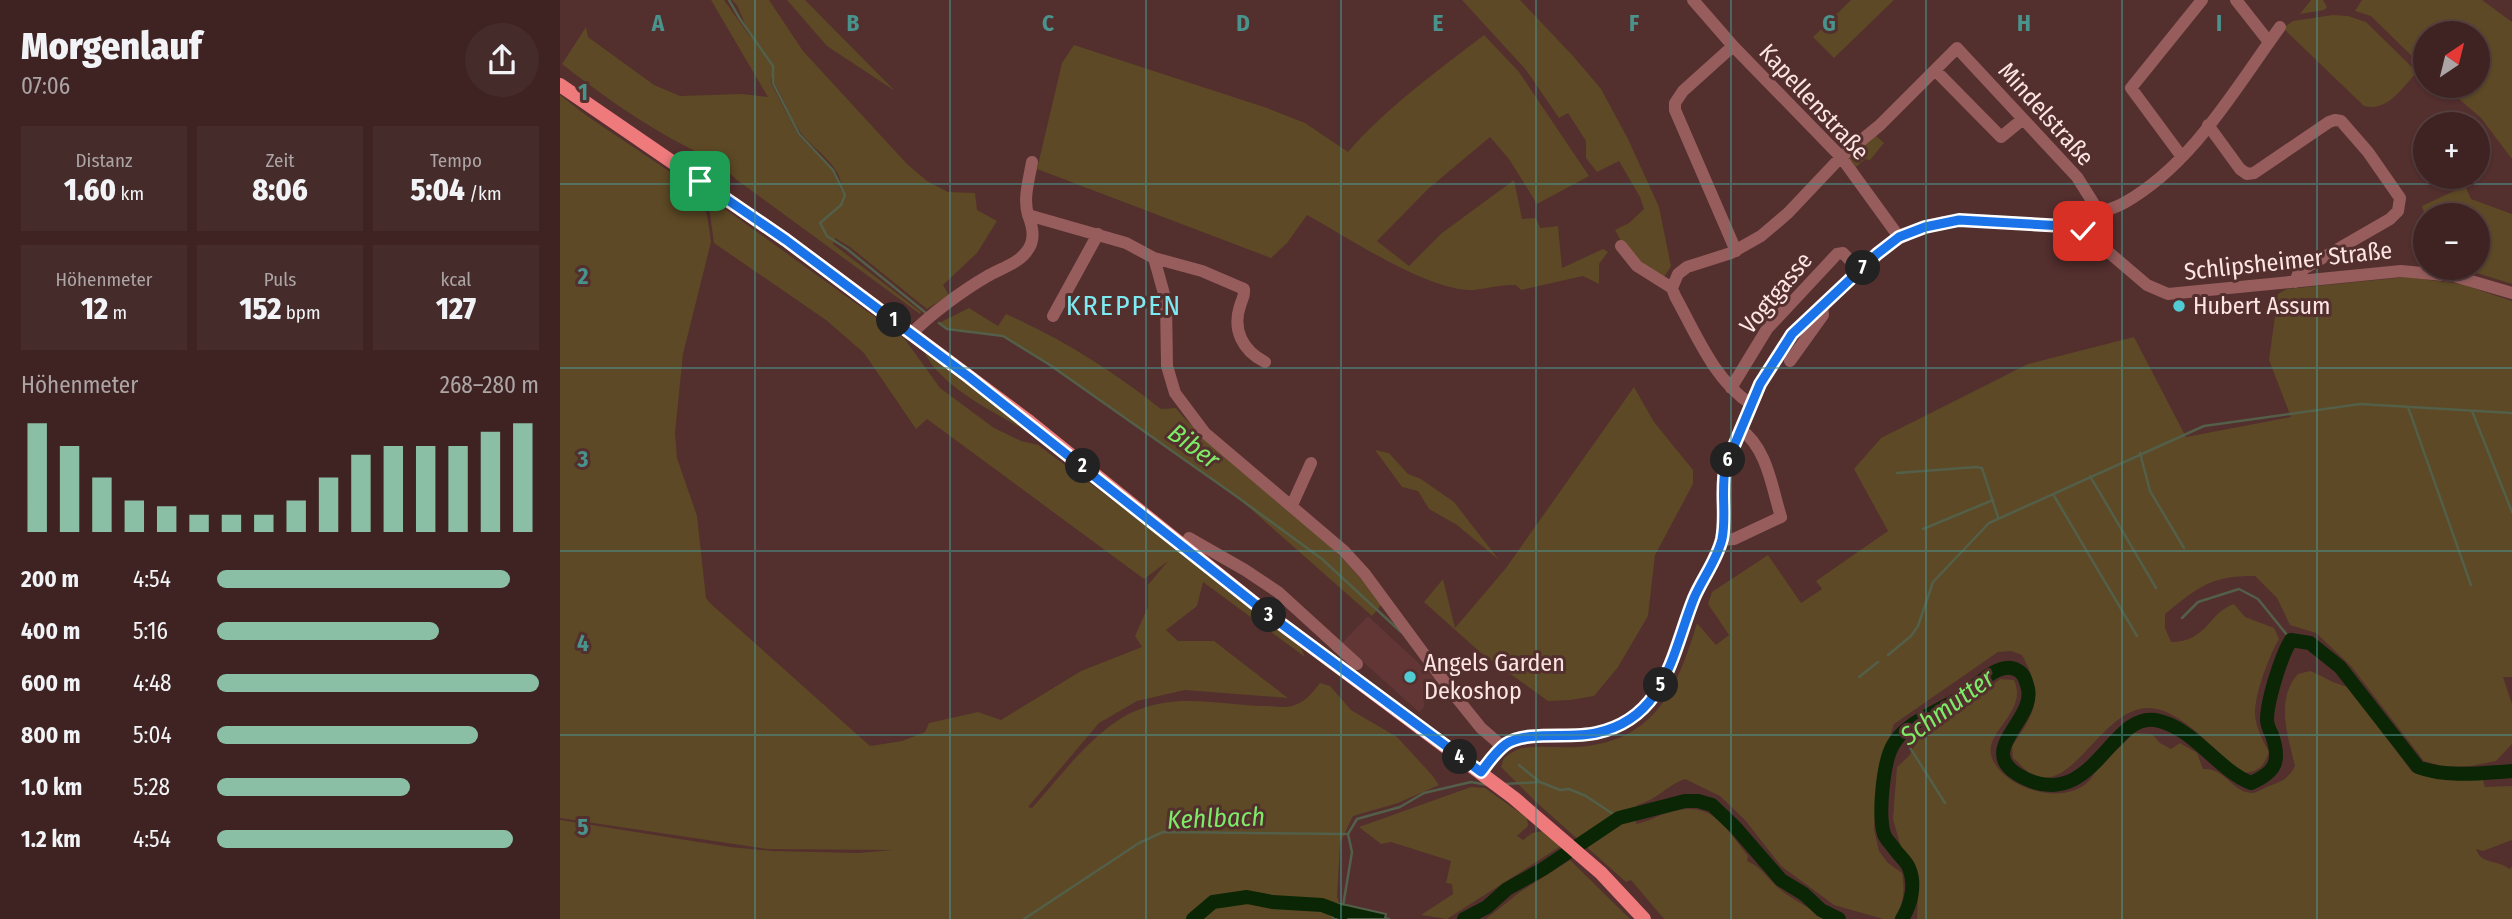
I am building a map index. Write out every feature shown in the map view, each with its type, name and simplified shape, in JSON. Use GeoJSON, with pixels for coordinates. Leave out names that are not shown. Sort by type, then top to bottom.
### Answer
{"type":"FeatureCollection","features":[{"type":"Feature","properties":{"kind":"main road"},"geometry":{"type":"LineString","coordinates":[[563,92],[786,240],[1027,421],[1264,611],[1514,798],[1585,859],[1644,919]]}},
{"type":"Feature","properties":{"kind":"street","name":"Kapellenstraße"},"geometry":{"type":"LineString","coordinates":[[1693,0],[1732,46],[1841,157],[1899,237]]}},
{"type":"Feature","properties":{"kind":"street"},"geometry":{"type":"LineString","coordinates":[[2182,157],[2131,88],[2202,0]]}},
{"type":"Feature","properties":{"kind":"street"},"geometry":{"type":"LineString","coordinates":[[2236,0],[2269,42]]}},
{"type":"Feature","properties":{"kind":"street"},"geometry":{"type":"LineString","coordinates":[[2078,229],[2084,219],[2125,202],[2182,157],[2280,27]]}},
{"type":"Feature","properties":{"kind":"street"},"geometry":{"type":"LineString","coordinates":[[1732,46],[1683,92],[1675,103],[1675,110],[1735,251]]}},
{"type":"Feature","properties":{"kind":"street","name":"Mindelstraße"},"geometry":{"type":"LineString","coordinates":[[1934,70],[1957,48],[2077,177],[2099,212]]}},
{"type":"Feature","properties":{"kind":"street"},"geometry":{"type":"LineString","coordinates":[[1672,288],[1678,274],[1687,267],[1735,251],[1761,236],[1788,214],[1841,157],[1880,125],[1934,70],[2001,137],[2023,119]]}},
{"type":"Feature","properties":{"kind":"street"},"geometry":{"type":"LineString","coordinates":[[2208,125],[2240,169],[2247,174],[2254,173],[2329,122],[2341,121],[2368,152],[2400,198],[2398,211],[2390,219],[2305,268],[2298,274],[2295,282]]}},
{"type":"Feature","properties":{"kind":"street"},"geometry":{"type":"LineString","coordinates":[[912,334],[921,324],[984,278],[1018,260],[1028,250],[1033,239],[1033,226],[1025,206],[1032,162]]}},
{"type":"Feature","properties":{"kind":"street"},"geometry":{"type":"LineString","coordinates":[[1028,215],[1098,234],[1133,246],[1154,258],[1202,271],[1240,286],[1244,289],[1238,318],[1242,344],[1252,355],[1265,362]]}},
{"type":"Feature","properties":{"kind":"street","name":"Schlipsheimer Straße"},"geometry":{"type":"LineString","coordinates":[[1503,747],[1523,738],[1597,733],[1617,726],[1641,710],[1657,691],[1668,673],[1695,597],[1722,540],[1723,476],[1751,404],[1782,348],[1797,329],[1899,237],[1925,227],[1959,220],[2064,226],[2078,229],[2092,238],[2147,285],[2168,294],[2412,271],[2461,277],[2512,293]]}},
{"type":"Feature","properties":{"kind":"street"},"geometry":{"type":"LineString","coordinates":[[1053,316],[1098,234]]}},
{"type":"Feature","properties":{"kind":"street"},"geometry":{"type":"LineString","coordinates":[[1621,246],[1637,266],[1672,288],[1712,364],[1731,388],[1751,404]]}},
{"type":"Feature","properties":{"kind":"street","name":"Vogtgasse"},"geometry":{"type":"LineString","coordinates":[[1731,388],[1767,329],[1837,254],[1843,253],[1860,271]]}},
{"type":"Feature","properties":{"kind":"street"},"geometry":{"type":"LineString","coordinates":[[1154,258],[1166,300],[1167,366],[1175,393],[1205,433],[1292,505],[1344,551],[1365,574],[1451,692],[1481,728],[1503,747],[1483,774]]}},
{"type":"Feature","properties":{"kind":"street","name":"Schlipsheimer Straße"},"geometry":{"type":"LineString","coordinates":[[1790,361],[1823,315],[1822,304]]}},
{"type":"Feature","properties":{"kind":"street"},"geometry":{"type":"LineString","coordinates":[[1722,540],[1734,539],[1781,517],[1763,458],[1753,440],[1740,429]]}},
{"type":"Feature","properties":{"kind":"street"},"geometry":{"type":"LineString","coordinates":[[1292,505],[1311,463]]}},
{"type":"Feature","properties":{"kind":"street"},"geometry":{"type":"LineString","coordinates":[[1189,538],[1245,570],[1278,593],[1357,664]]}},
{"type":"Feature","properties":{"kind":"street"},"geometry":{"type":"LineString","coordinates":[[1264,611],[1278,593]]}},
{"type":"Feature","properties":{"kind":"shaded area"},"geometry":{"type":"Polygon","coordinates":[[[711,0],[724,0],[751,38],[737,5],[732,0],[769,0],[803,51],[907,164],[927,181],[948,192],[975,193],[977,210],[997,221],[977,253],[943,285],[949,295],[927,309],[835,238],[833,244],[921,312],[920,314],[719,166],[638,119],[562,64],[586,27],[588,37],[654,85],[680,96],[742,94],[768,97],[711,0]],[[771,77],[771,83],[798,135],[832,170],[841,190],[838,173],[800,132],[771,77]]]}},
{"type":"Feature","properties":{"kind":"shaded area"},"geometry":{"type":"Polygon","coordinates":[[[787,0],[805,0],[895,91],[827,46],[787,0]]]}},
{"type":"Feature","properties":{"kind":"shaded area"},"geometry":{"type":"Polygon","coordinates":[[[1462,0],[1520,0],[1601,89],[1628,139],[1659,207],[1671,266],[1663,279],[1626,250],[1615,230],[1629,223],[1644,209],[1619,161],[1597,172],[1586,158],[1586,141],[1568,113],[1559,118],[1526,70],[1462,0]]]}},
{"type":"Feature","properties":{"kind":"shaded area"},"geometry":{"type":"Polygon","coordinates":[[[1851,0],[1894,0],[1834,58],[1813,37],[1851,0]]]}},
{"type":"Feature","properties":{"kind":"shaded area"},"geometry":{"type":"Polygon","coordinates":[[[2311,0],[2323,0],[2327,7],[2324,10],[2300,14],[2311,0]]]}},
{"type":"Feature","properties":{"kind":"shaded area"},"geometry":{"type":"Polygon","coordinates":[[[2362,0],[2482,0],[2512,22],[2512,159],[2490,130],[2490,112],[2474,112],[2458,98],[2490,98],[2490,21],[2413,21],[2413,57],[2371,16],[2355,11],[2362,0]]]}},
{"type":"Feature","properties":{"kind":"shaded area"},"geometry":{"type":"Polygon","coordinates":[[[2333,15],[2348,16],[2366,22],[2413,68],[2413,76],[2387,102],[2373,107],[2364,106],[2283,28],[2293,21],[2333,15]]]}},
{"type":"Feature","properties":{"kind":"shaded area"},"geometry":{"type":"Polygon","coordinates":[[[1484,35],[1519,72],[1589,176],[1537,204],[1509,159],[1490,137],[1428,189],[1377,241],[1409,266],[1442,233],[1514,180],[1522,219],[1536,218],[1540,228],[1558,226],[1562,268],[1603,249],[1608,252],[1599,264],[1599,284],[1583,276],[1521,290],[1516,285],[1468,290],[1449,287],[1407,271],[1307,215],[1287,243],[1271,258],[1037,169],[1062,63],[1074,45],[1267,108],[1305,123],[1348,152],[1396,105],[1484,35]]]}},
{"type":"Feature","properties":{"kind":"shaded area"},"geometry":{"type":"Polygon","coordinates":[[[560,95],[700,192],[707,215],[711,242],[683,354],[675,433],[677,458],[697,516],[706,598],[711,604],[870,746],[902,741],[925,732],[929,723],[978,712],[1001,720],[1081,671],[1142,647],[1135,636],[1148,607],[1148,585],[1168,561],[1144,579],[927,419],[916,429],[864,353],[826,320],[714,243],[710,214],[703,193],[904,338],[940,388],[994,428],[1021,441],[1038,445],[1226,584],[1299,643],[1305,657],[1203,582],[1197,606],[1166,630],[1178,641],[1214,641],[1288,698],[1185,690],[1137,701],[1099,723],[1028,807],[1032,808],[1096,737],[1127,715],[1143,708],[1189,701],[1289,707],[1305,700],[1320,683],[1330,686],[1351,710],[1397,737],[1439,785],[1398,803],[1353,816],[1340,843],[1337,897],[1345,919],[560,919],[560,820],[730,847],[772,851],[858,853],[893,850],[767,849],[560,818],[560,95]]]}},
{"type":"Feature","properties":{"kind":"shaded area"},"geometry":{"type":"Polygon","coordinates":[[[1875,135],[1884,143],[1870,160],[1865,159],[1856,167],[1849,158],[1875,135]]]}},
{"type":"Feature","properties":{"kind":"shaded area"},"geometry":{"type":"Polygon","coordinates":[[[2459,189],[2466,189],[2471,199],[2482,203],[2428,203],[2459,189]]]}},
{"type":"Feature","properties":{"kind":"shaded area"},"geometry":{"type":"Polygon","coordinates":[[[2490,206],[2512,214],[2512,284],[2490,277],[2490,206]]]}},
{"type":"Feature","properties":{"kind":"shaded area"},"geometry":{"type":"Polygon","coordinates":[[[2406,277],[2461,284],[2512,301],[2512,677],[2503,677],[2512,704],[2512,744],[2496,761],[2446,767],[2424,761],[2351,666],[2316,633],[2290,625],[2277,598],[2255,576],[2240,576],[2206,584],[2197,590],[2165,614],[2165,628],[2171,642],[2183,641],[2200,632],[2219,613],[2234,604],[2245,617],[2274,628],[2279,639],[2263,676],[2255,707],[2257,725],[2269,752],[2260,768],[2243,773],[2185,723],[2173,715],[2147,708],[2131,712],[2115,722],[2062,772],[2048,777],[2034,775],[2013,758],[2012,746],[2032,712],[2035,702],[2033,681],[2022,655],[2011,651],[1998,652],[1894,724],[1878,775],[1874,829],[1879,851],[1888,863],[1902,873],[1903,897],[1894,919],[1883,919],[1834,905],[1781,866],[1745,820],[1720,796],[1685,779],[1637,805],[1636,824],[1682,810],[1706,812],[1723,825],[1748,856],[1747,861],[1795,900],[1830,919],[1664,919],[1631,880],[1626,882],[1501,767],[1504,758],[1520,749],[1604,743],[1626,735],[1644,723],[1659,708],[1671,690],[1697,623],[1716,645],[1729,635],[1708,604],[1712,592],[1768,555],[1801,603],[1822,589],[1816,581],[1888,531],[1854,469],[1881,438],[2028,364],[2134,337],[2186,437],[2291,417],[2269,360],[2278,294],[2287,289],[2406,277]]]}},
{"type":"Feature","properties":{"kind":"shaded area"},"geometry":{"type":"Polygon","coordinates":[[[969,308],[998,326],[1006,314],[1027,324],[1086,357],[1161,409],[1176,408],[1204,438],[1273,494],[1322,539],[1382,604],[1372,616],[1236,496],[1050,365],[1003,336],[947,329],[939,323],[969,308]]]}},
{"type":"Feature","properties":{"kind":"shaded area"},"geometry":{"type":"Polygon","coordinates":[[[924,351],[1035,435],[957,389],[943,377],[924,351]]]}},
{"type":"Feature","properties":{"kind":"shaded area"},"geometry":{"type":"Polygon","coordinates":[[[1634,387],[1654,422],[1693,470],[1693,484],[1655,555],[1648,616],[1618,667],[1594,696],[1548,701],[1481,653],[1424,602],[1443,579],[1455,628],[1506,568],[1634,387]]]}},
{"type":"Feature","properties":{"kind":"shaded area"},"geometry":{"type":"Polygon","coordinates":[[[1375,450],[1389,453],[1408,474],[1421,479],[1454,502],[1499,560],[1457,525],[1429,509],[1418,491],[1402,487],[1375,450]]]}},
{"type":"Feature","properties":{"kind":"shaded area"},"geometry":{"type":"Polygon","coordinates":[[[1368,616],[1438,681],[1424,697],[1424,707],[1419,712],[1342,643],[1368,616]]]}},
{"type":"Feature","properties":{"kind":"shaded area"},"geometry":{"type":"Polygon","coordinates":[[[2310,671],[2349,687],[2412,772],[2426,776],[2483,780],[2485,787],[2512,786],[2512,840],[2483,851],[2476,849],[2486,860],[2509,869],[2512,867],[2512,919],[1917,919],[1919,879],[1900,844],[1893,819],[1897,767],[1909,756],[1919,737],[1965,708],[2000,679],[2014,680],[2017,692],[2011,712],[1993,739],[1992,758],[2006,776],[2026,788],[2045,793],[2064,793],[2082,787],[2133,733],[2152,734],[2160,743],[2171,749],[2180,743],[2197,753],[2203,769],[2211,769],[2239,789],[2253,793],[2278,783],[2290,774],[2295,766],[2285,719],[2285,706],[2291,684],[2298,674],[2310,671]]]}},
{"type":"Feature","properties":{"kind":"shaded area"},"geometry":{"type":"Polygon","coordinates":[[[1471,787],[1485,788],[1527,818],[1528,826],[1517,836],[1523,840],[1532,833],[1543,831],[1561,846],[1447,919],[1421,915],[1453,894],[1452,884],[1446,883],[1451,861],[1391,842],[1381,844],[1359,827],[1471,787]]]}},
{"type":"Feature","properties":{"kind":"shaded area"},"geometry":{"type":"Polygon","coordinates":[[[1570,860],[1630,919],[1486,919],[1520,892],[1570,860]]]}},
{"type":"Feature","properties":{"kind":"shaded area"},"geometry":{"type":"Polygon","coordinates":[[[1342,904],[1386,914],[1385,918],[1390,919],[1334,919],[1326,906],[1342,904]]]}},
{"type":"Feature","properties":{"kind":"waterway","name":"Biber"},"geometry":{"type":"LineString","coordinates":[[729,0],[773,66],[773,83],[799,134],[833,170],[845,195],[841,205],[820,223],[827,236],[926,313]]}},
{"type":"Feature","properties":{"kind":"waterway","name":"Biber"},"geometry":{"type":"LineString","coordinates":[[939,323],[947,329],[1003,336],[1050,365],[1322,559],[1401,632]]}},
{"type":"Feature","properties":{"kind":"waterway"},"geometry":{"type":"LineString","coordinates":[[1888,655],[1911,636],[1918,626],[1933,582],[1989,523],[2204,426],[2360,404],[2512,413]]}},
{"type":"Feature","properties":{"kind":"waterway"},"geometry":{"type":"LineString","coordinates":[[2408,407],[2471,585]]}},
{"type":"Feature","properties":{"kind":"waterway"},"geometry":{"type":"LineString","coordinates":[[2472,411],[2512,512]]}},
{"type":"Feature","properties":{"kind":"waterway"},"geometry":{"type":"LineString","coordinates":[[2140,453],[2150,491],[2184,548]]}},
{"type":"Feature","properties":{"kind":"waterway"},"geometry":{"type":"LineString","coordinates":[[1897,473],[1982,468],[1998,517]]}},
{"type":"Feature","properties":{"kind":"waterway"},"geometry":{"type":"LineString","coordinates":[[2090,476],[2156,588]]}},
{"type":"Feature","properties":{"kind":"waterway"},"geometry":{"type":"LineString","coordinates":[[2053,494],[2137,636]]}},
{"type":"Feature","properties":{"kind":"waterway"},"geometry":{"type":"LineString","coordinates":[[1923,529],[1993,500]]}},
{"type":"Feature","properties":{"kind":"waterway"},"geometry":{"type":"LineString","coordinates":[[2182,618],[2198,602],[2239,589],[2258,599],[2291,640]]}},
{"type":"Feature","properties":{"kind":"waterway","name":"Schmutter"},"geometry":{"type":"LineString","coordinates":[[1902,919],[1910,901],[1912,881],[1908,866],[1886,838],[1882,825],[1882,789],[1889,753],[1899,736],[1907,729],[1957,700],[1989,675],[2002,669],[2015,669],[2022,674],[2027,685],[2028,698],[2024,711],[2004,747],[2004,758],[2010,769],[2026,779],[2049,785],[2068,782],[2085,772],[2126,731],[2140,722],[2155,720],[2182,731],[2238,777],[2251,783],[2266,775],[2276,759],[2275,744],[2267,722],[2269,702],[2291,640],[2310,643],[2340,667],[2418,767],[2453,774],[2512,771]]}},
{"type":"Feature","properties":{"kind":"waterway"},"geometry":{"type":"LineString","coordinates":[[1859,677],[1878,662]]}},
{"type":"Feature","properties":{"kind":"waterway"},"geometry":{"type":"LineString","coordinates":[[1902,735],[1945,803]]}},
{"type":"Feature","properties":{"kind":"waterway","name":"Biber"},"geometry":{"type":"LineString","coordinates":[[1519,765],[1540,782],[1586,796],[1619,818]]}},
{"type":"Feature","properties":{"kind":"waterway","name":"Kehlbach"},"geometry":{"type":"LineString","coordinates":[[1024,919],[1139,843],[1163,832],[1348,834],[1357,819],[1400,807],[1424,793],[1471,782],[1488,785]]}},
{"type":"Feature","properties":{"kind":"waterway","name":"Kehlbach"},"geometry":{"type":"LineString","coordinates":[[1505,784],[1540,782]]}},
{"type":"Feature","properties":{"kind":"waterway","name":"Schmutter"},"geometry":{"type":"LineString","coordinates":[[1464,919],[1487,907],[1507,889],[1543,869],[1619,818],[1685,801],[1712,805],[1781,880],[1804,894],[1821,910],[1839,919]]}},
{"type":"Feature","properties":{"kind":"waterway","name":"Kehlbach"},"geometry":{"type":"LineString","coordinates":[[1343,906],[1352,852],[1348,834]]}},
{"type":"Feature","properties":{"kind":"waterway","name":"Schmutter"},"geometry":{"type":"LineString","coordinates":[[1193,919],[1213,902],[1247,897],[1272,902],[1322,905],[1343,913]]}},
{"type":"Feature","properties":{"kind":"place","name":"Hubert Assum"},"geometry":{"type":"Point","coordinates":[2179,306]}},
{"type":"Feature","properties":{"kind":"place","name":"Angels Garden Dekoshop"},"geometry":{"type":"Point","coordinates":[1410,677]}},
{"type":"Feature","properties":{"kind":"district","name":"KREPPEN"},"geometry":{"type":"Point","coordinates":[1124,305]}},
{"type":"Feature","properties":{"kind":"route"},"geometry":{"type":"LineString","coordinates":[[700,181],[786,240],[969,377],[1305,643],[1481,772],[1507,744],[1539,736],[1597,733],[1631,718],[1648,703],[1668,673],[1695,597],[1722,540],[1723,476],[1760,384],[1792,334],[1877,254],[1899,237],[1944,222],[1971,220],[2072,226],[2083,231]]}}]}
